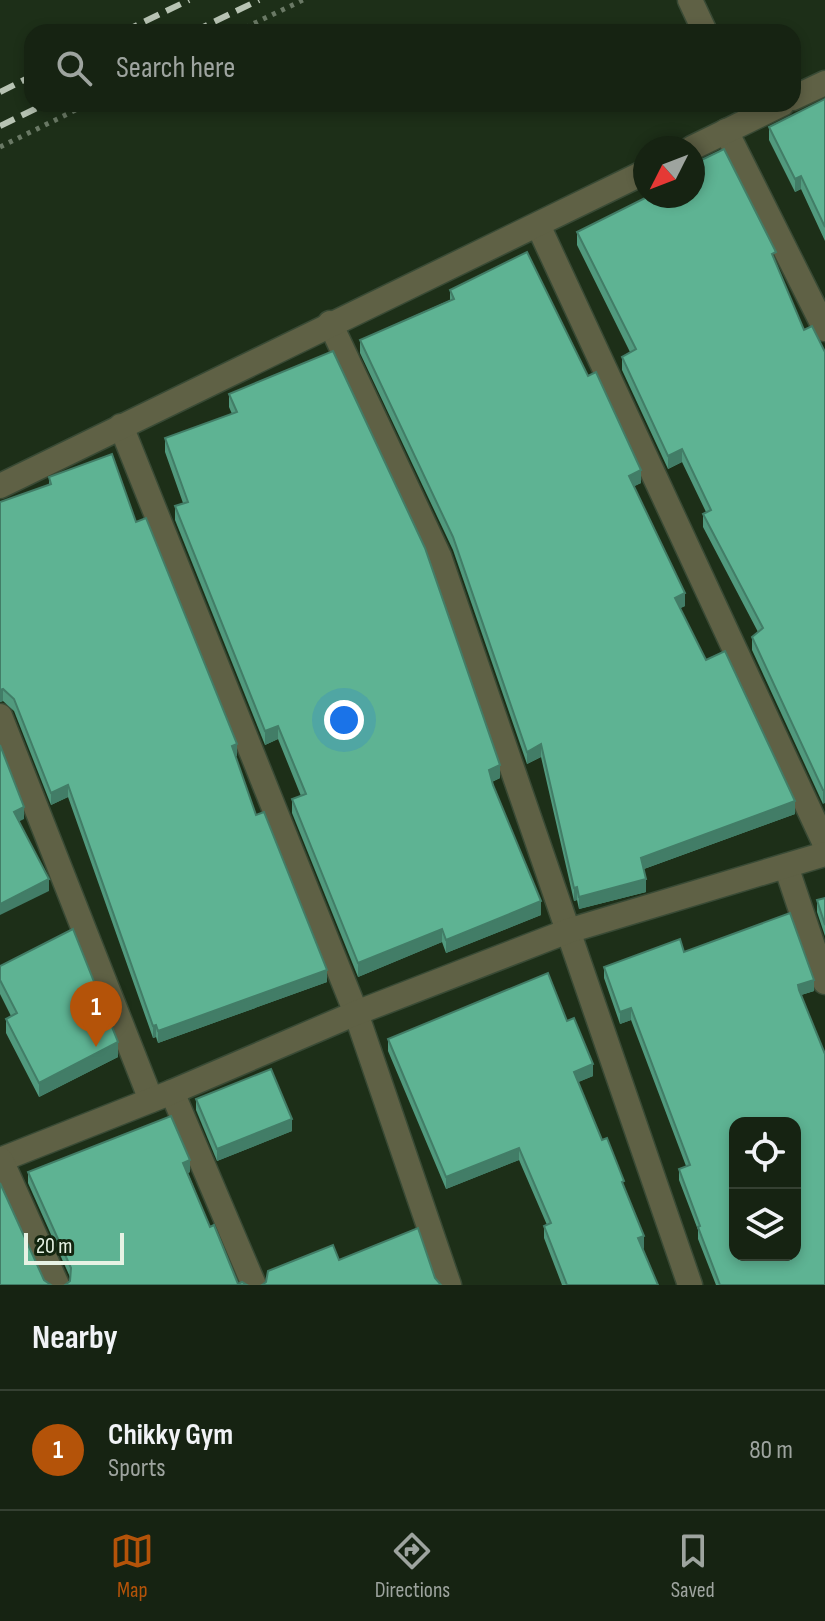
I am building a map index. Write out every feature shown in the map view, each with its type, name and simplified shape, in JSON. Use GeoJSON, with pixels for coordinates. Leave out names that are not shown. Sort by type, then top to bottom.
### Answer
{"type":"FeatureCollection","features":[{"type":"Feature","properties":{"kind":"street"},"geometry":{"type":"LineString","coordinates":[[690,0],[701,24]]}},
{"type":"Feature","properties":{"kind":"street"},"geometry":{"type":"LineString","coordinates":[[801,94],[825,83]]}},
{"type":"Feature","properties":{"kind":"street"},"geometry":{"type":"LineString","coordinates":[[705,140],[737,119],[758,112]]}},
{"type":"Feature","properties":{"kind":"street"},"geometry":{"type":"LineString","coordinates":[[737,119],[825,329]]}},
{"type":"Feature","properties":{"kind":"street"},"geometry":{"type":"LineString","coordinates":[[0,486],[633,178]]}},
{"type":"Feature","properties":{"kind":"street"},"geometry":{"type":"LineString","coordinates":[[538,225],[825,844]]}},
{"type":"Feature","properties":{"kind":"street"},"geometry":{"type":"LineString","coordinates":[[330,323],[439,556],[690,1285]]}},
{"type":"Feature","properties":{"kind":"street"},"geometry":{"type":"LineString","coordinates":[[121,426],[356,1013],[449,1285]]}},
{"type":"Feature","properties":{"kind":"street"},"geometry":{"type":"LineString","coordinates":[[0,716],[161,1096],[254,1285]]}},
{"type":"Feature","properties":{"kind":"street"},"geometry":{"type":"LineString","coordinates":[[57,1285],[0,1160],[356,1013],[568,931],[825,854]]}},
{"type":"Feature","properties":{"kind":"street"},"geometry":{"type":"LineString","coordinates":[[786,866],[825,982]]}},
{"type":"Feature","properties":{"kind":"path"},"geometry":{"type":"LineString","coordinates":[[253,24],[303,0]]}},
{"type":"Feature","properties":{"kind":"path"},"geometry":{"type":"LineString","coordinates":[[0,147],[72,112]]}},
{"type":"Feature","properties":{"kind":"building"},"geometry":{"type":"Polygon","coordinates":[[[825,99],[825,227],[801,176],[795,179],[769,127],[825,99]]]}},
{"type":"Feature","properties":{"kind":"building"},"geometry":{"type":"Polygon","coordinates":[[[724,149],[776,252],[772,254],[804,330],[812,326],[825,352],[825,790],[752,637],[763,628],[703,514],[711,510],[682,449],[668,456],[622,357],[636,349],[577,232],[633,204],[633,208],[705,208],[705,158],[724,149]]]}},
{"type":"Feature","properties":{"kind":"building"},"geometry":{"type":"Polygon","coordinates":[[[527,252],[588,376],[596,372],[641,470],[629,476],[685,593],[675,598],[706,660],[725,651],[795,801],[641,858],[646,879],[579,897],[577,887],[574,888],[541,744],[527,752],[453,537],[360,340],[454,299],[450,290],[527,252]]]}},
{"type":"Feature","properties":{"kind":"building"},"geometry":{"type":"Polygon","coordinates":[[[333,351],[425,548],[500,765],[489,770],[493,785],[541,901],[446,940],[442,929],[358,963],[292,799],[306,794],[278,726],[265,731],[175,506],[188,502],[165,438],[237,412],[229,394],[333,351]]]}},
{"type":"Feature","properties":{"kind":"building"},"geometry":{"type":"Polygon","coordinates":[[[112,454],[136,522],[146,518],[237,744],[232,746],[256,815],[264,812],[327,970],[158,1031],[156,1025],[153,1026],[68,785],[51,793],[14,699],[3,689],[0,690],[0,502],[51,484],[49,477],[112,454]]]}},
{"type":"Feature","properties":{"kind":"building"},"geometry":{"type":"Polygon","coordinates":[[[0,745],[24,807],[14,812],[49,879],[0,904],[0,745]]]}},
{"type":"Feature","properties":{"kind":"building"},"geometry":{"type":"Polygon","coordinates":[[[825,898],[825,925],[817,900],[825,898]]]}},
{"type":"Feature","properties":{"kind":"building"},"geometry":{"type":"Polygon","coordinates":[[[790,913],[814,980],[798,985],[799,990],[825,1054],[825,1285],[720,1285],[679,1169],[690,1165],[631,1008],[620,1012],[604,967],[680,939],[684,952],[790,913]]]}},
{"type":"Feature","properties":{"kind":"building"},"geometry":{"type":"Polygon","coordinates":[[[73,929],[118,1042],[39,1083],[6,1019],[17,1013],[0,980],[0,966],[73,929]]]}},
{"type":"Feature","properties":{"kind":"building"},"geometry":{"type":"Polygon","coordinates":[[[548,973],[567,1021],[574,1018],[593,1064],[574,1072],[602,1140],[607,1138],[624,1181],[644,1236],[638,1238],[658,1285],[567,1285],[544,1226],[551,1223],[519,1148],[446,1177],[388,1039],[548,973]]]}},
{"type":"Feature","properties":{"kind":"building"},"geometry":{"type":"Polygon","coordinates":[[[271,1069],[292,1119],[217,1149],[196,1099],[271,1069]]]}},
{"type":"Feature","properties":{"kind":"building"},"geometry":{"type":"Polygon","coordinates":[[[171,1116],[190,1160],[183,1163],[210,1227],[214,1225],[238,1284],[242,1282],[247,1285],[65,1285],[70,1281],[71,1268],[28,1172],[171,1116]]]}},
{"type":"Feature","properties":{"kind":"building"},"geometry":{"type":"Polygon","coordinates":[[[0,1183],[44,1280],[51,1285],[0,1285],[0,1183]]]}},
{"type":"Feature","properties":{"kind":"building"},"geometry":{"type":"Polygon","coordinates":[[[418,1228],[435,1278],[441,1285],[262,1285],[266,1282],[268,1271],[333,1245],[339,1260],[418,1228]]]}},
{"type":"Feature","properties":{"kind":"railway"},"geometry":{"type":"LineString","coordinates":[[140,24],[189,0]]}},
{"type":"Feature","properties":{"kind":"railway"},"geometry":{"type":"LineString","coordinates":[[210,24],[259,0]]}},
{"type":"Feature","properties":{"kind":"railway"},"geometry":{"type":"LineString","coordinates":[[0,92],[24,80]]}},
{"type":"Feature","properties":{"kind":"railway"},"geometry":{"type":"LineString","coordinates":[[0,126],[29,112]]}},
{"type":"Feature","properties":{"kind":"place","name":"Chikky Gym"},"geometry":{"type":"Point","coordinates":[96,1047]}}]}
